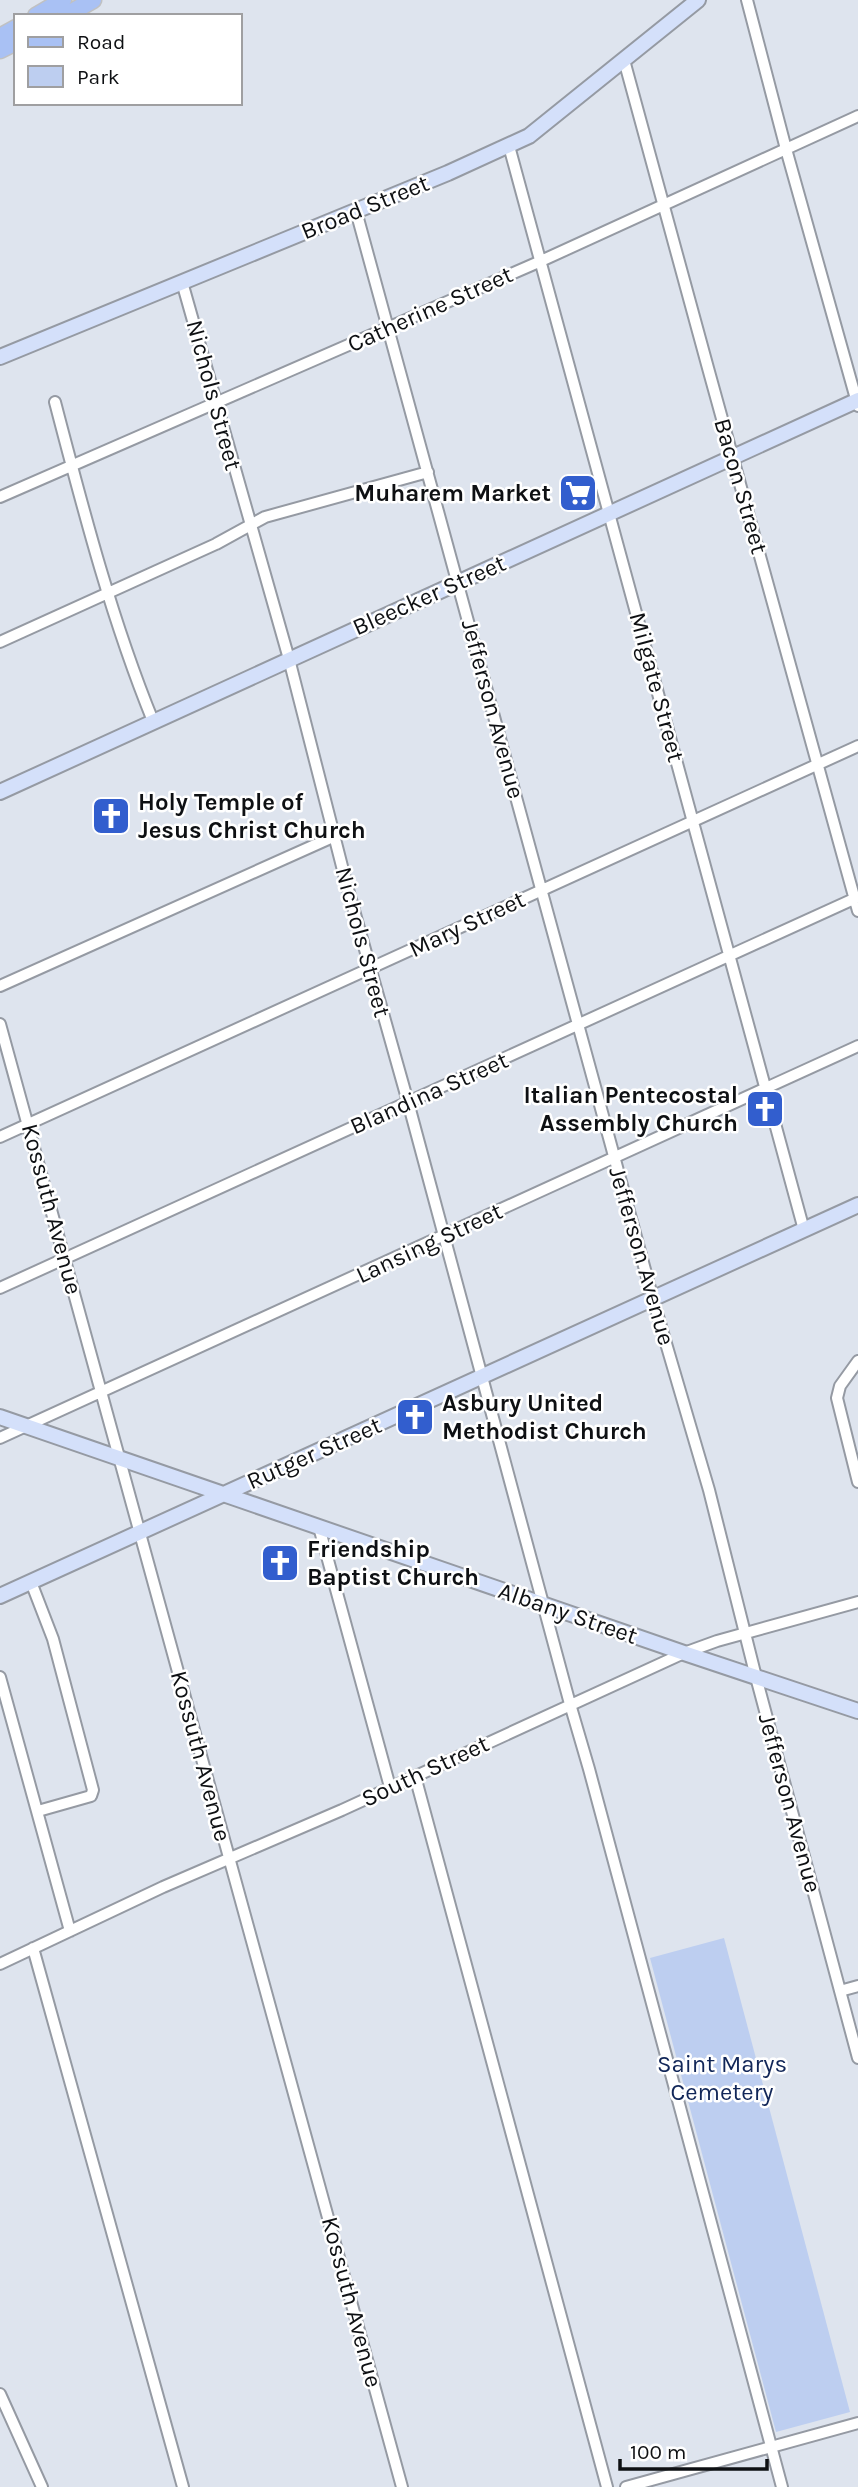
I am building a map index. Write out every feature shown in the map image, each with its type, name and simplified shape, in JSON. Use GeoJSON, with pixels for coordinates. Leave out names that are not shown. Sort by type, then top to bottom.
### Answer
{"type":"FeatureCollection","features":[{"type":"Feature","properties":{"kind":"main road"},"geometry":{"type":"LineString","coordinates":[[39,14],[63,0]]}},
{"type":"Feature","properties":{"kind":"main road"},"geometry":{"type":"LineString","coordinates":[[68,14],[93,0]]}},
{"type":"Feature","properties":{"kind":"street","name":"Broad Street"},"geometry":{"type":"LineString","coordinates":[[0,357],[509,146],[530,135],[698,0]]}},
{"type":"Feature","properties":{"kind":"street"},"geometry":{"type":"LineString","coordinates":[[747,0],[857,403]]}},
{"type":"Feature","properties":{"kind":"street","name":"Bacon Street"},"geometry":{"type":"LineString","coordinates":[[624,61],[698,338],[858,911]]}},
{"type":"Feature","properties":{"kind":"street","name":"Catherine Street"},"geometry":{"type":"LineString","coordinates":[[0,497],[541,261],[858,116]]}},
{"type":"Feature","properties":{"kind":"street","name":"Milgate Street"},"geometry":{"type":"LineString","coordinates":[[509,146],[804,1230]]}},
{"type":"Feature","properties":{"kind":"street","name":"Jefferson Avenue"},"geometry":{"type":"LineString","coordinates":[[356,211],[653,1299],[709,1490],[744,1634],[858,2058]]}},
{"type":"Feature","properties":{"kind":"street","name":"Nichols Street"},"geometry":{"type":"LineString","coordinates":[[182,282],[289,659],[370,969],[593,1782],[782,2487]]}},
{"type":"Feature","properties":{"kind":"street"},"geometry":{"type":"LineString","coordinates":[[55,402],[107,593],[153,721]]}},
{"type":"Feature","properties":{"kind":"street","name":"Bleecker Street"},"geometry":{"type":"LineString","coordinates":[[0,792],[857,403]]}},
{"type":"Feature","properties":{"kind":"street"},"geometry":{"type":"LineString","coordinates":[[0,642],[216,544],[265,517],[428,472]]}},
{"type":"Feature","properties":{"kind":"street","name":"Mary Street"},"geometry":{"type":"LineString","coordinates":[[0,1137],[858,746]]}},
{"type":"Feature","properties":{"kind":"street"},"geometry":{"type":"LineString","coordinates":[[0,986],[335,836]]}},
{"type":"Feature","properties":{"kind":"street","name":"Blandina Street"},"geometry":{"type":"LineString","coordinates":[[0,1288],[856,897]]}},
{"type":"Feature","properties":{"kind":"street","name":"Kossuth Avenue"},"geometry":{"type":"LineString","coordinates":[[0,1024],[402,2487]]}},
{"type":"Feature","properties":{"kind":"street","name":"Lansing Street"},"geometry":{"type":"LineString","coordinates":[[0,1438],[858,1046]]}},
{"type":"Feature","properties":{"kind":"street","name":"Rutger Street"},"geometry":{"type":"LineString","coordinates":[[0,1596],[858,1205]]}},
{"type":"Feature","properties":{"kind":"street"},"geometry":{"type":"LineString","coordinates":[[858,1361],[840,1386],[838,1398],[858,1482]]}},
{"type":"Feature","properties":{"kind":"street","name":"Albany Street"},"geometry":{"type":"LineString","coordinates":[[0,1417],[858,1711]]}},
{"type":"Feature","properties":{"kind":"street"},"geometry":{"type":"LineString","coordinates":[[318,1527],[390,1787]]}},
{"type":"Feature","properties":{"kind":"street"},"geometry":{"type":"LineString","coordinates":[[31,1582],[53,1639],[93,1790],[91,1796],[38,1811]]}},
{"type":"Feature","properties":{"kind":"street","name":"South Street"},"geometry":{"type":"LineString","coordinates":[[0,1964],[684,1653],[717,1640],[858,1602]]}},
{"type":"Feature","properties":{"kind":"street"},"geometry":{"type":"LineString","coordinates":[[0,1677],[70,1931]]}},
{"type":"Feature","properties":{"kind":"street"},"geometry":{"type":"LineString","coordinates":[[415,1776],[607,2487]]}},
{"type":"Feature","properties":{"kind":"street"},"geometry":{"type":"LineString","coordinates":[[33,1948],[183,2487]]}},
{"type":"Feature","properties":{"kind":"street"},"geometry":{"type":"LineString","coordinates":[[840,1991],[858,1986]]}},
{"type":"Feature","properties":{"kind":"street"},"geometry":{"type":"LineString","coordinates":[[0,2394],[42,2487]]}},
{"type":"Feature","properties":{"kind":"street"},"geometry":{"type":"LineString","coordinates":[[626,2487],[858,2423]]}},
{"type":"Feature","properties":{"kind":"green space","name":"Saint Marys Cemetery"},"geometry":{"type":"Polygon","coordinates":[[[724,1938],[850,2412],[776,2432],[650,1958],[724,1938]]]}},
{"type":"Feature","properties":{"kind":"place","name":"Muharem Market"},"geometry":{"type":"Point","coordinates":[578,493]}},
{"type":"Feature","properties":{"kind":"place","name":"Holy Temple of Jesus Christ Church"},"geometry":{"type":"Point","coordinates":[111,816]}},
{"type":"Feature","properties":{"kind":"place","name":"Italian Pentecostal Assembly Church"},"geometry":{"type":"Point","coordinates":[765,1109]}},
{"type":"Feature","properties":{"kind":"place","name":"Asbury United Methodist Church"},"geometry":{"type":"Point","coordinates":[415,1417]}},
{"type":"Feature","properties":{"kind":"place","name":"Friendship Baptist Church"},"geometry":{"type":"Point","coordinates":[280,1563]}}]}
